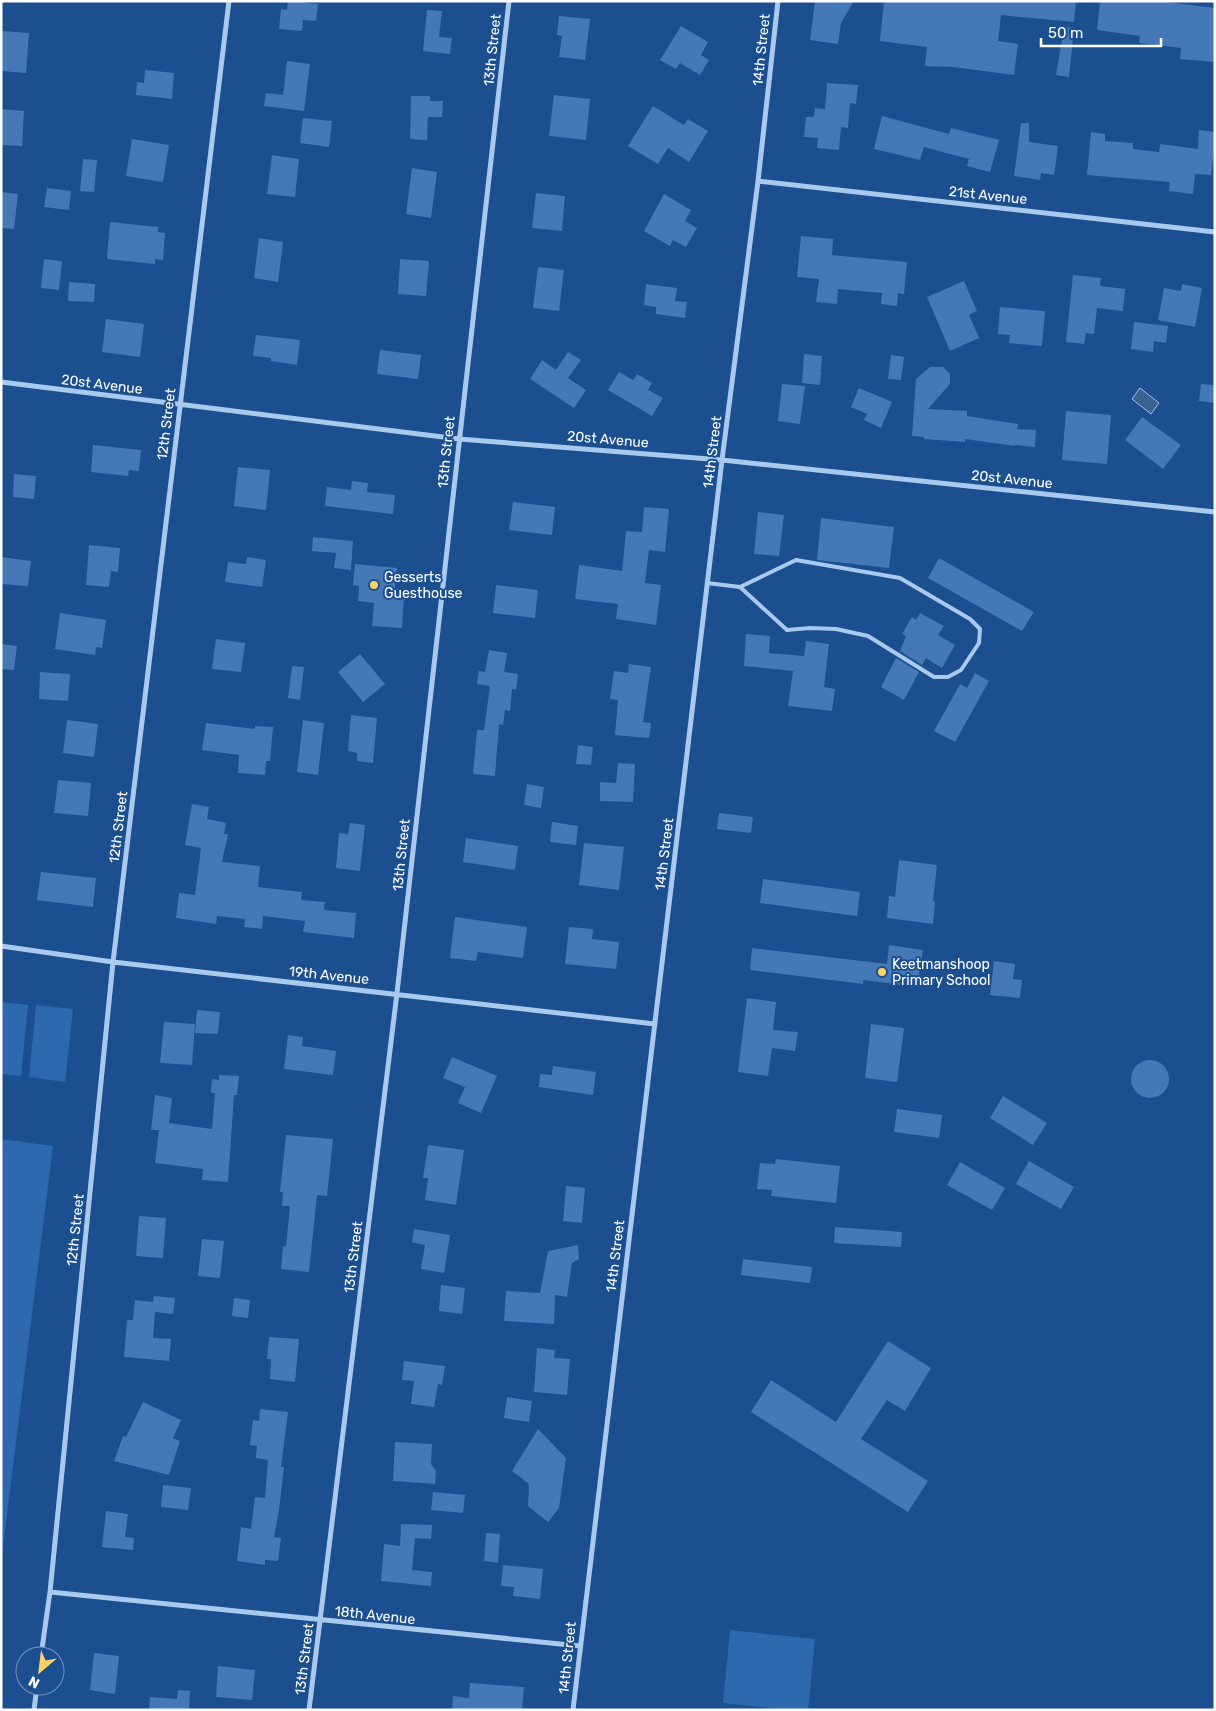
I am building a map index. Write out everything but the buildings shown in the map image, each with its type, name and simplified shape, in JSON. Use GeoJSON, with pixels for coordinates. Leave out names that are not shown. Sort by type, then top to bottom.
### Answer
{"type":"FeatureCollection","features":[{"type":"Feature","properties":{"kind":"street","name":"12th Street"},"geometry":{"type":"LineString","coordinates":[[42,1646],[50,1592],[113,962],[229,1]]}},
{"type":"Feature","properties":{"kind":"street","name":"13th Street"},"geometry":{"type":"LineString","coordinates":[[309,1710],[397,994],[509,1]]}},
{"type":"Feature","properties":{"kind":"street","name":"14th Street"},"geometry":{"type":"LineString","coordinates":[[573,1710],[707,583],[758,181],[778,1]]}},
{"type":"Feature","properties":{"kind":"street","name":"21st Avenue"},"geometry":{"type":"LineString","coordinates":[[758,181],[1215,232]]}},
{"type":"Feature","properties":{"kind":"street","name":"20st Avenue"},"geometry":{"type":"LineString","coordinates":[[1,382],[459,439],[722,460],[1215,512]]}},
{"type":"Feature","properties":{"kind":"street","name":"19th Avenue"},"geometry":{"type":"LineString","coordinates":[[1,946],[113,962],[655,1024]]}},
{"type":"Feature","properties":{"kind":"street","name":"18th Avenue"},"geometry":{"type":"LineString","coordinates":[[50,1592],[580,1646]]}},
{"type":"Feature","properties":{"kind":"street"},"geometry":{"type":"LineString","coordinates":[[34,1710],[36,1696]]}},
{"type":"Feature","properties":{"kind":"lane"},"geometry":{"type":"LineString","coordinates":[[707,583],[740,587],[796,560],[900,578],[970,619],[980,629],[979,643],[961,670],[948,677],[934,676],[868,636],[828,629],[787,630],[740,587]]}},
{"type":"Feature","properties":{"kind":"shaded area"},"geometry":{"type":"Polygon","coordinates":[[[1140,388],[1159,403],[1151,414],[1132,399],[1140,388]]]}},
{"type":"Feature","properties":{"kind":"shaded area"},"geometry":{"type":"Polygon","coordinates":[[[1,1002],[28,1005],[21,1076],[1,1074],[1,1002]]]}},
{"type":"Feature","properties":{"kind":"shaded area"},"geometry":{"type":"Polygon","coordinates":[[[36,1005],[73,1009],[65,1082],[29,1077],[36,1005]]]}},
{"type":"Feature","properties":{"kind":"shaded area"},"geometry":{"type":"Polygon","coordinates":[[[1,1139],[53,1146],[1,1562],[1,1139]]]}},
{"type":"Feature","properties":{"kind":"shaded area"},"geometry":{"type":"Polygon","coordinates":[[[730,1630],[815,1639],[808,1710],[723,1703],[730,1630]]]}},
{"type":"Feature","properties":{"kind":"place","name":"Gesserts Guesthouse"},"geometry":{"type":"Point","coordinates":[374,585]}},
{"type":"Feature","properties":{"kind":"place","name":"Keetmanshoop Primary School"},"geometry":{"type":"Point","coordinates":[882,972]}}]}
